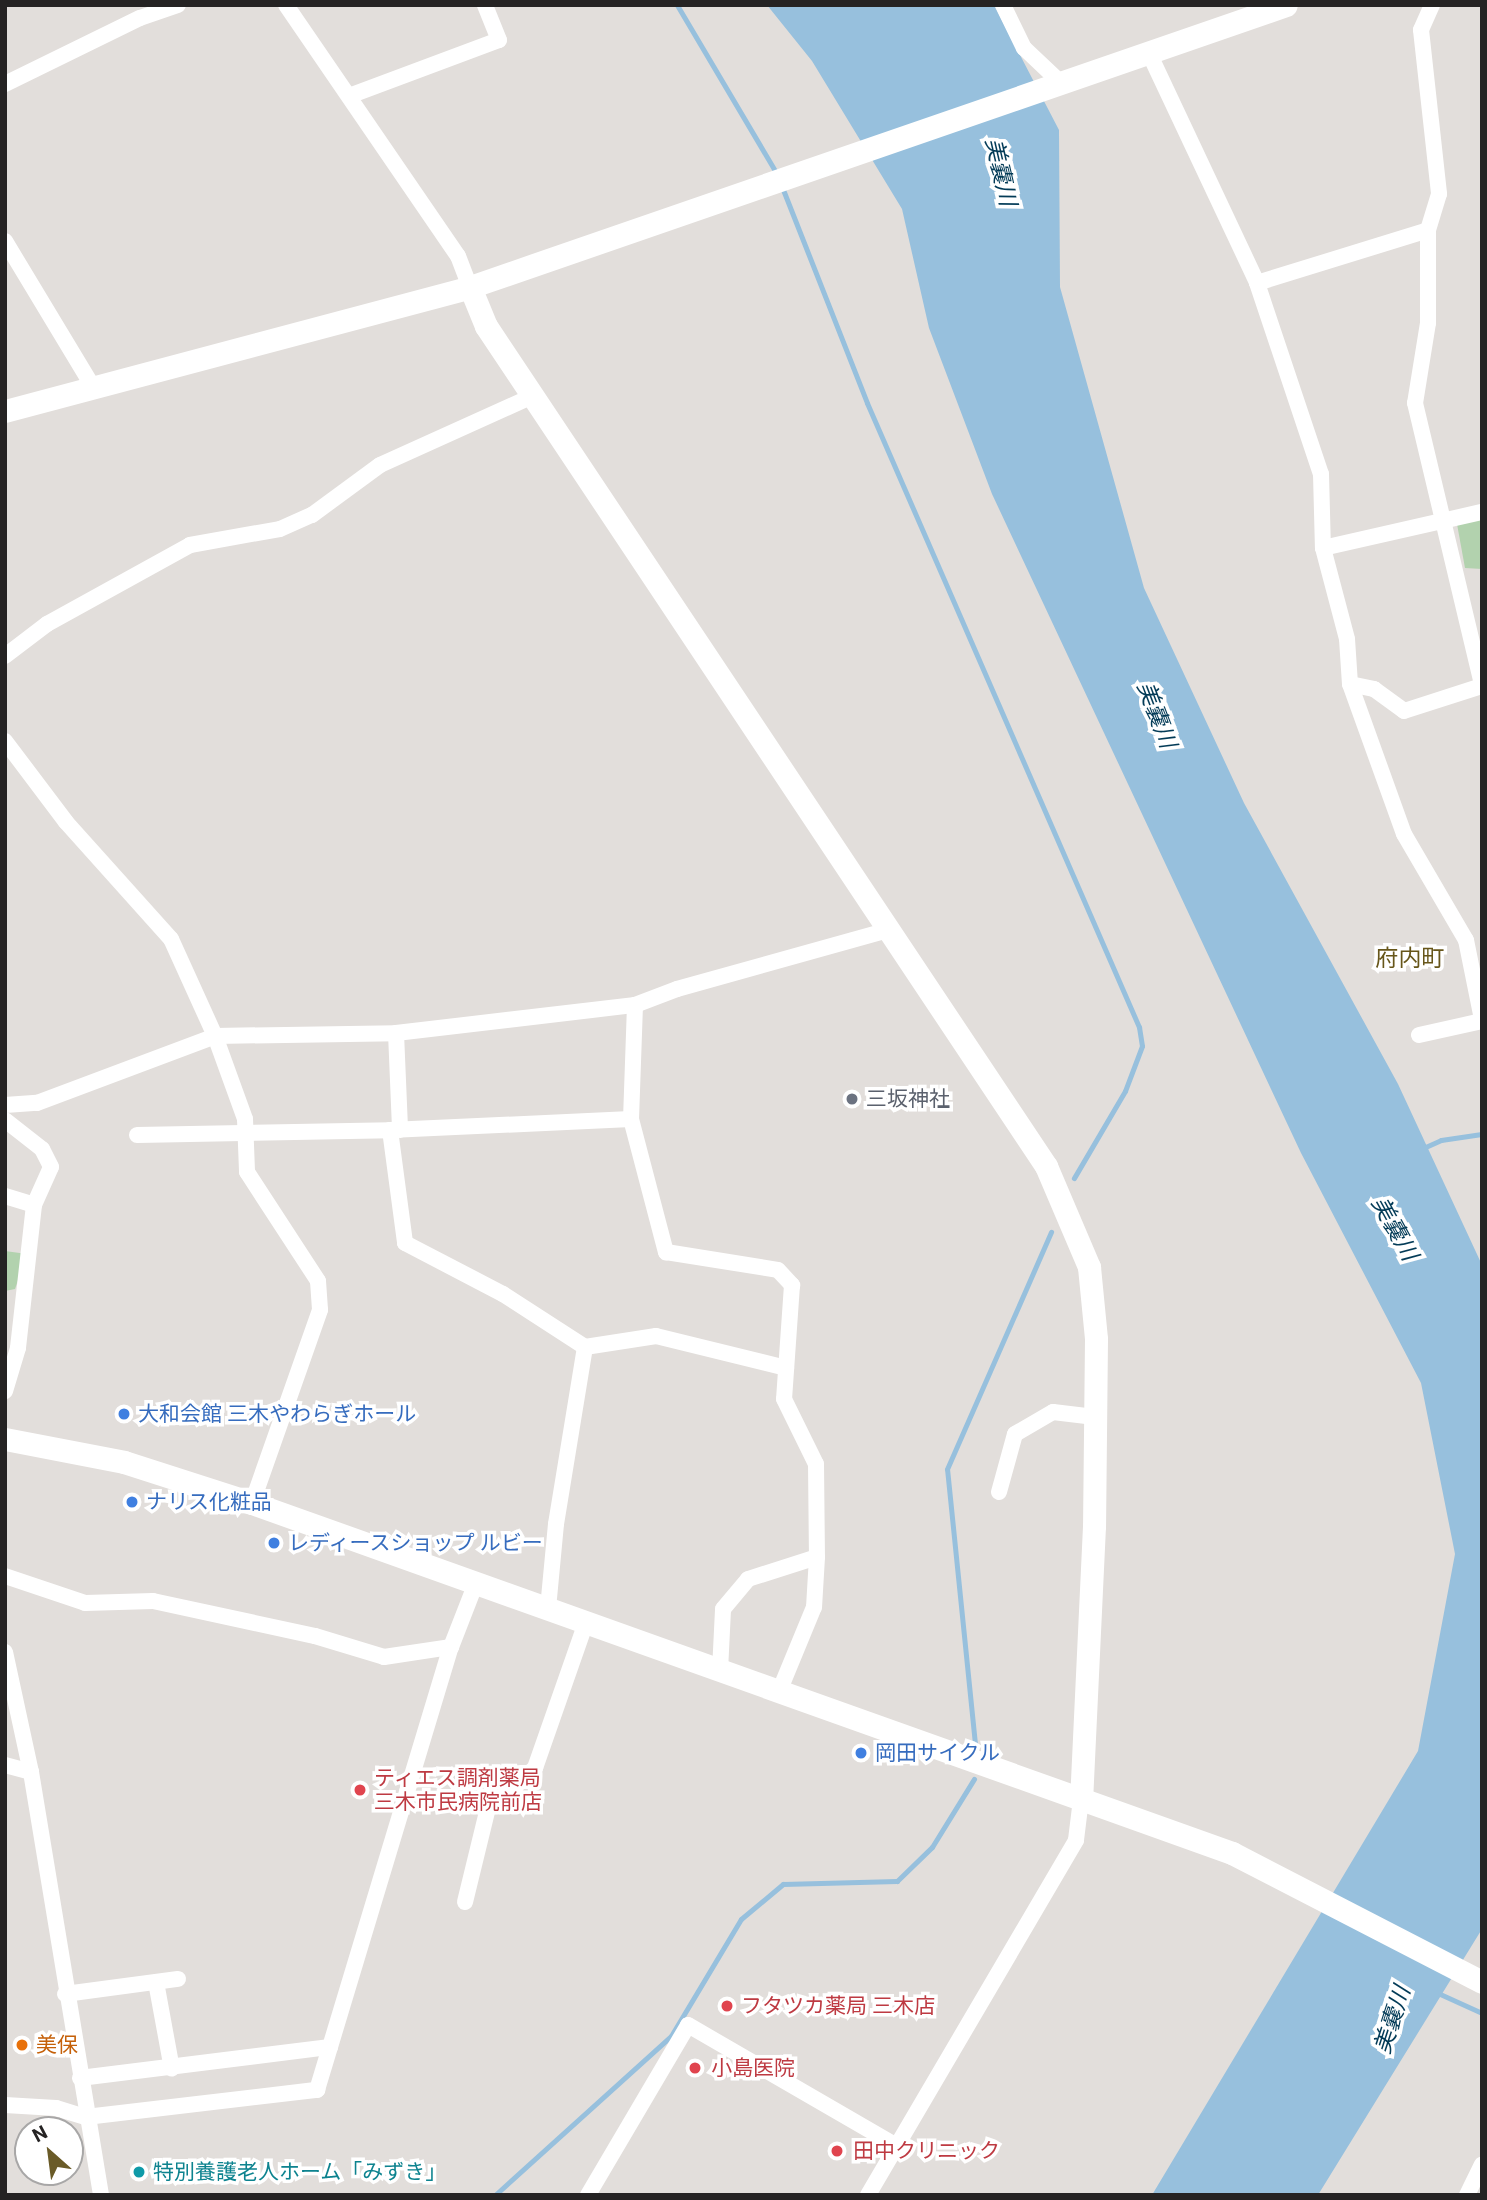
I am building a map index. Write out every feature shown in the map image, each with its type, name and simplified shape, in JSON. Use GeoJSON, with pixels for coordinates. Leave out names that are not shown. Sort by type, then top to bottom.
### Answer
{"type":"FeatureCollection","features":[{"type":"Feature","properties":{"kind":"street"},"geometry":{"type":"LineString","coordinates":[[5,84],[137,12],[178,5]]}},
{"type":"Feature","properties":{"kind":"street"},"geometry":{"type":"LineString","coordinates":[[286,5],[458,256],[486,326],[535,395],[1046,1166],[1089,1267],[1096,1339],[1095,1417],[1081,1801],[1076,1840],[868,2195]]}},
{"type":"Feature","properties":{"kind":"street"},"geometry":{"type":"LineString","coordinates":[[349,96],[499,40],[485,5]]}},
{"type":"Feature","properties":{"kind":"street"},"geometry":{"type":"LineString","coordinates":[[1003,5],[1024,48],[1060,82]]}},
{"type":"Feature","properties":{"kind":"street"},"geometry":{"type":"LineString","coordinates":[[5,411],[470,287],[1286,5]]}},
{"type":"Feature","properties":{"kind":"street"},"geometry":{"type":"LineString","coordinates":[[1350,684],[1374,690],[1404,711],[1482,685],[1415,403],[1428,323],[1428,230],[1439,194],[1421,30],[1432,5]]}},
{"type":"Feature","properties":{"kind":"street"},"geometry":{"type":"LineString","coordinates":[[1149,53],[1257,283],[1321,474],[1322,548],[1347,639],[1350,684],[1404,834],[1466,940],[1482,1020],[1419,1035]]}},
{"type":"Feature","properties":{"kind":"street"},"geometry":{"type":"LineString","coordinates":[[1257,283],[1428,230]]}},
{"type":"Feature","properties":{"kind":"street"},"geometry":{"type":"LineString","coordinates":[[5,241],[93,387]]}},
{"type":"Feature","properties":{"kind":"street"},"geometry":{"type":"LineString","coordinates":[[5,656],[47,624],[190,545],[280,529],[312,515],[380,465],[535,395]]}},
{"type":"Feature","properties":{"kind":"street"},"geometry":{"type":"LineString","coordinates":[[1322,548],[1482,512]]}},
{"type":"Feature","properties":{"kind":"street"},"geometry":{"type":"LineString","coordinates":[[5,741],[66,822],[172,939],[215,1036],[245,1119],[247,1172],[268,1210],[301,1249],[318,1281],[320,1310],[252,1503]]}},
{"type":"Feature","properties":{"kind":"street"},"geometry":{"type":"LineString","coordinates":[[5,1105],[37,1103],[215,1036],[396,1033],[635,1005],[888,930]]}},
{"type":"Feature","properties":{"kind":"street"},"geometry":{"type":"LineString","coordinates":[[635,1005],[631,1119],[666,1252],[778,1270],[792,1286],[784,1399],[816,1464],[817,1557],[814,1607],[779,1692]]}},
{"type":"Feature","properties":{"kind":"street"},"geometry":{"type":"LineString","coordinates":[[396,1033],[395,1130],[405,1243],[503,1294],[585,1347],[656,1336],[786,1368]]}},
{"type":"Feature","properties":{"kind":"street"},"geometry":{"type":"LineString","coordinates":[[137,1135],[395,1130],[631,1119]]}},
{"type":"Feature","properties":{"kind":"street"},"geometry":{"type":"LineString","coordinates":[[5,1120],[42,1149],[51,1167],[34,1205],[18,1348],[5,1391]]}},
{"type":"Feature","properties":{"kind":"street"},"geometry":{"type":"LineString","coordinates":[[5,1196],[34,1205]]}},
{"type":"Feature","properties":{"kind":"street"},"geometry":{"type":"LineString","coordinates":[[548,1609],[556,1524],[585,1347]]}},
{"type":"Feature","properties":{"kind":"street"},"geometry":{"type":"LineString","coordinates":[[999,1492],[1015,1434],[1053,1412],[1095,1417]]}},
{"type":"Feature","properties":{"kind":"street"},"geometry":{"type":"LineString","coordinates":[[5,1439],[124,1462],[252,1503],[1232,1853],[1482,1982]]}},
{"type":"Feature","properties":{"kind":"street"},"geometry":{"type":"LineString","coordinates":[[720,1671],[723,1609],[748,1579],[817,1557]]}},
{"type":"Feature","properties":{"kind":"street"},"geometry":{"type":"LineString","coordinates":[[5,1576],[85,1603],[153,1601],[315,1636],[384,1657],[451,1647]]}},
{"type":"Feature","properties":{"kind":"street"},"geometry":{"type":"LineString","coordinates":[[5,2105],[56,2108],[86,2117],[317,2090],[451,1647],[476,1583]]}},
{"type":"Feature","properties":{"kind":"street"},"geometry":{"type":"LineString","coordinates":[[465,1902],[488,1808],[535,1768],[586,1622]]}},
{"type":"Feature","properties":{"kind":"street"},"geometry":{"type":"LineString","coordinates":[[5,1652],[31,1772],[65,1994],[101,2195]]}},
{"type":"Feature","properties":{"kind":"street"},"geometry":{"type":"LineString","coordinates":[[5,1765],[31,1772]]}},
{"type":"Feature","properties":{"kind":"street"},"geometry":{"type":"LineString","coordinates":[[65,1994],[178,1979]]}},
{"type":"Feature","properties":{"kind":"street"},"geometry":{"type":"LineString","coordinates":[[156,1982],[172,2068]]}},
{"type":"Feature","properties":{"kind":"street"},"geometry":{"type":"LineString","coordinates":[[588,2195],[688,2025],[897,2146]]}},
{"type":"Feature","properties":{"kind":"street"},"geometry":{"type":"LineString","coordinates":[[80,2078],[330,2047]]}},
{"type":"Feature","properties":{"kind":"street"},"geometry":{"type":"LineString","coordinates":[[1467,2195],[1482,2164]]}},
{"type":"Feature","properties":{"kind":"green space"},"geometry":{"type":"Polygon","coordinates":[[[1482,519],[1482,569],[1465,568],[1457,524],[1482,519]]]}},
{"type":"Feature","properties":{"kind":"green space"},"geometry":{"type":"Polygon","coordinates":[[[5,1251],[27,1254],[15,1289],[5,1291],[5,1251]]]}},
{"type":"Feature","properties":{"kind":"water","name":"美嚢川"},"geometry":{"type":"Polygon","coordinates":[[[767,5],[994,5],[1059,130],[1060,287],[1144,588],[1244,803],[1398,1084],[1482,1265],[1482,1929],[1318,2195],[1152,2195],[1418,1751],[1455,1554],[1421,1383],[1301,1153],[992,494],[929,328],[902,209],[812,61],[767,5]]]}},
{"type":"Feature","properties":{"kind":"waterway"},"geometry":{"type":"LineString","coordinates":[[677,5],[777,174]]}},
{"type":"Feature","properties":{"kind":"waterway"},"geometry":{"type":"LineString","coordinates":[[782,187],[867,403],[1139,1027],[1142,1046],[1125,1091],[1074,1178]]}},
{"type":"Feature","properties":{"kind":"waterway"},"geometry":{"type":"LineString","coordinates":[[1421,1149],[1441,1140],[1482,1134]]}},
{"type":"Feature","properties":{"kind":"waterway"},"geometry":{"type":"LineString","coordinates":[[975,1744],[947,1469],[1051,1232]]}},
{"type":"Feature","properties":{"kind":"waterway"},"geometry":{"type":"LineString","coordinates":[[495,2195],[671,2036],[741,1919],[783,1884],[897,1881],[932,1847],[974,1779]]}},
{"type":"Feature","properties":{"kind":"waterway"},"geometry":{"type":"LineString","coordinates":[[1440,1994],[1482,2013]]}},
{"type":"Feature","properties":{"kind":"place","name":"三坂神社"},"geometry":{"type":"Point","coordinates":[852,1099]}},
{"type":"Feature","properties":{"kind":"place","name":"大和会館 三木やわらぎホール"},"geometry":{"type":"Point","coordinates":[124,1414]}},
{"type":"Feature","properties":{"kind":"place","name":"ナリス化粧品"},"geometry":{"type":"Point","coordinates":[132,1502]}},
{"type":"Feature","properties":{"kind":"place","name":"レディースショップ ルビー"},"geometry":{"type":"Point","coordinates":[274,1543]}},
{"type":"Feature","properties":{"kind":"place","name":"岡田サイクル"},"geometry":{"type":"Point","coordinates":[861,1753]}},
{"type":"Feature","properties":{"kind":"place","name":"ティエス調剤薬局 三木市民病院前店"},"geometry":{"type":"Point","coordinates":[360,1790]}},
{"type":"Feature","properties":{"kind":"place","name":"フタツカ薬局 三木店"},"geometry":{"type":"Point","coordinates":[727,2006]}},
{"type":"Feature","properties":{"kind":"place","name":"美保"},"geometry":{"type":"Point","coordinates":[22,2045]}},
{"type":"Feature","properties":{"kind":"place","name":"小島医院"},"geometry":{"type":"Point","coordinates":[695,2068]}},
{"type":"Feature","properties":{"kind":"place","name":"田中クリニック"},"geometry":{"type":"Point","coordinates":[837,2151]}},
{"type":"Feature","properties":{"kind":"place","name":"特別養護老人ホーム「みずき」"},"geometry":{"type":"Point","coordinates":[139,2172]}},
{"type":"Feature","properties":{"kind":"district","name":"府内町"},"geometry":{"type":"Point","coordinates":[1410,959]}}]}
